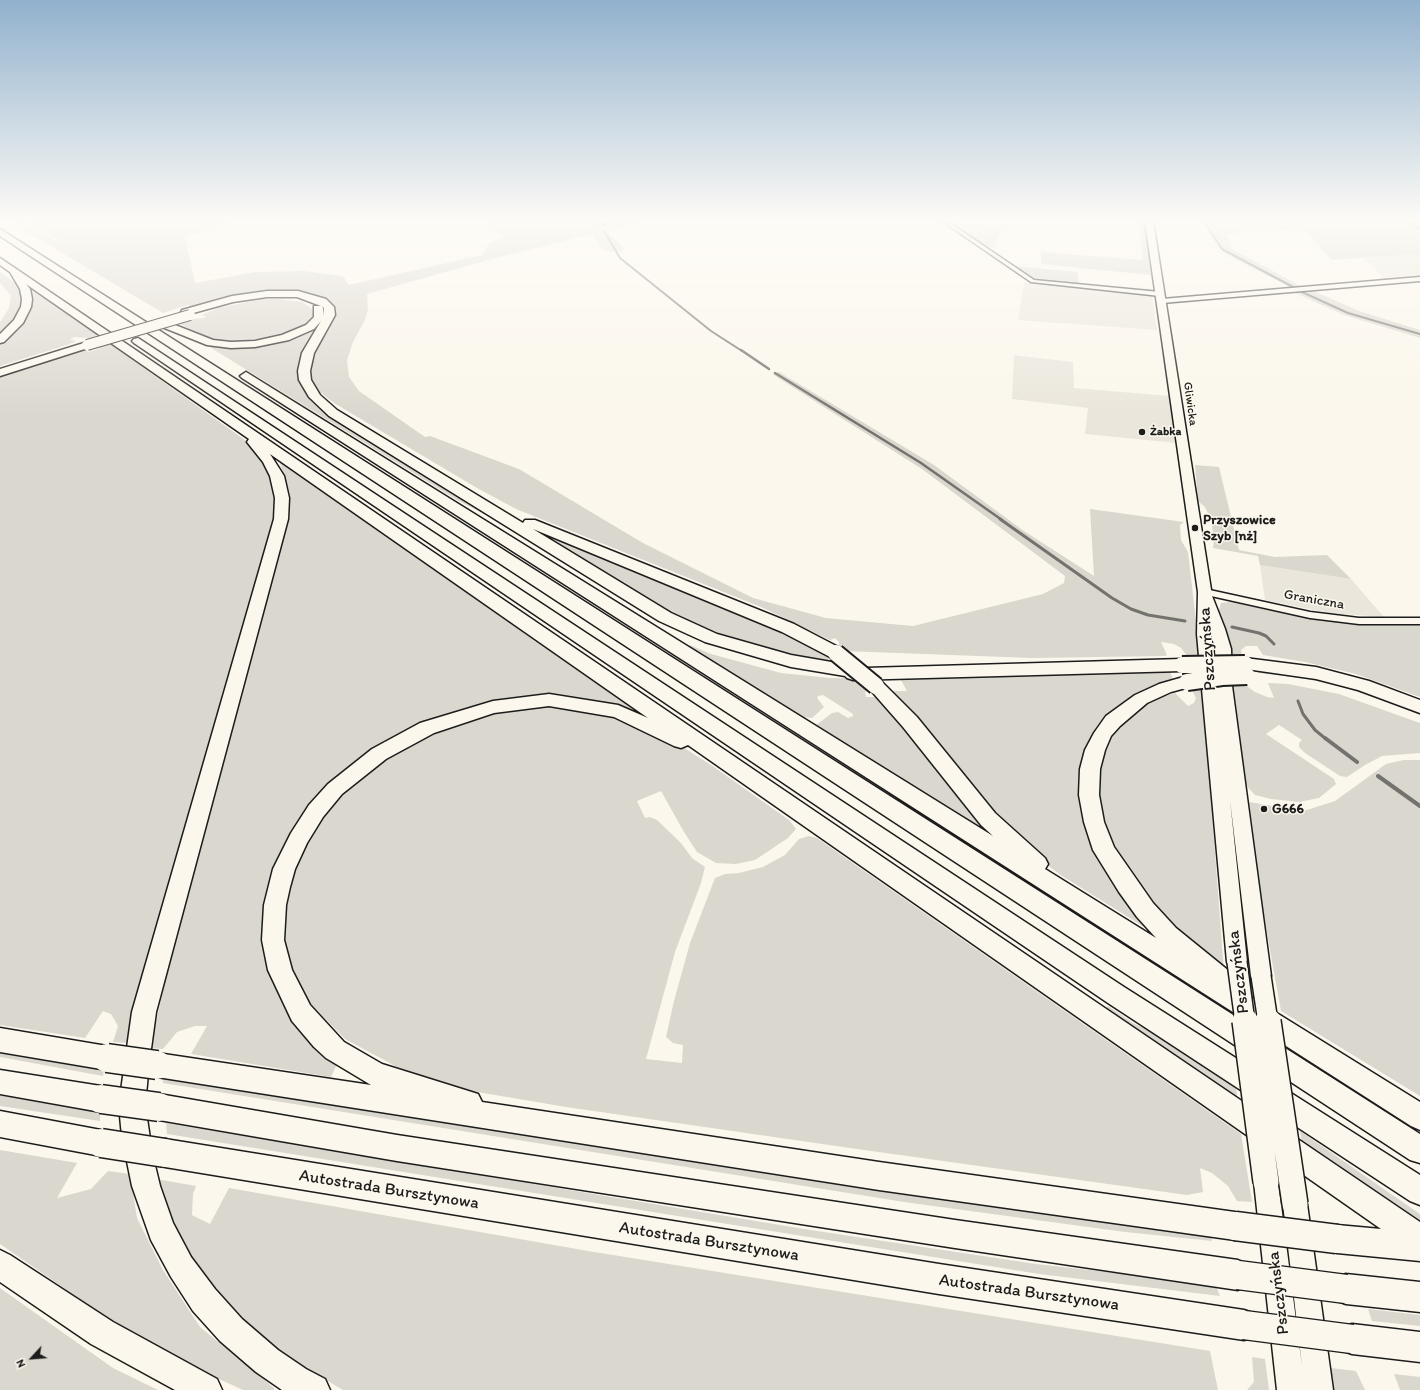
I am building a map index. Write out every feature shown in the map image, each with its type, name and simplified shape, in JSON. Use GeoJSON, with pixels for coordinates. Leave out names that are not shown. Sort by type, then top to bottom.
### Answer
{"type":"FeatureCollection","features":[{"type":"Feature","properties":{"kind":"highway"},"geometry":{"type":"LineString","coordinates":[[0,340],[19,321],[26,307],[27,299],[23,286]]}},
{"type":"Feature","properties":{"kind":"highway"},"geometry":{"type":"LineString","coordinates":[[36,286],[1420,1238]]}},
{"type":"Feature","properties":{"kind":"highway"},"geometry":{"type":"LineString","coordinates":[[83,286],[1420,1150]]}},
{"type":"Feature","properties":{"kind":"highway"},"geometry":{"type":"LineString","coordinates":[[188,314],[232,299],[267,294],[298,294],[322,301],[329,307],[330,315],[308,353],[304,371],[305,380],[315,398],[333,413],[466,493],[665,617],[711,638],[749,650],[790,661],[875,680]]}},
{"type":"Feature","properties":{"kind":"highway"},"geometry":{"type":"LineString","coordinates":[[0,368],[188,314],[243,300],[276,297],[305,301],[316,306],[320,313],[314,324],[299,333],[277,340],[255,344],[231,345],[211,343],[166,325]]}},
{"type":"Feature","properties":{"kind":"highway"},"geometry":{"type":"LineString","coordinates":[[153,317],[211,354]]}},
{"type":"Feature","properties":{"kind":"highway"},"geometry":{"type":"LineString","coordinates":[[118,327],[1097,982],[1420,1191]]}},
{"type":"Feature","properties":{"kind":"highway"},"geometry":{"type":"LineString","coordinates":[[0,373],[86,344]]}},
{"type":"Feature","properties":{"kind":"highway"},"geometry":{"type":"LineString","coordinates":[[237,370],[1420,1117]]}},
{"type":"Feature","properties":{"kind":"highway"},"geometry":{"type":"LineString","coordinates":[[230,419],[261,450],[275,471],[282,490],[281,519],[146,1006],[139,1040],[132,1105],[135,1137],[146,1186],[161,1230],[181,1267],[204,1300],[231,1330],[267,1361],[295,1380],[314,1390]]}},
{"type":"Feature","properties":{"kind":"highway"},"geometry":{"type":"LineString","coordinates":[[466,493],[545,530],[788,628],[836,653],[875,680],[988,819],[1081,903]]}},
{"type":"Feature","properties":{"kind":"highway"},"geometry":{"type":"LineString","coordinates":[[566,578],[669,631],[728,656],[796,669],[875,680],[1184,674],[1222,677],[1246,670],[1278,666],[1316,673],[1363,685],[1420,707]]}},
{"type":"Feature","properties":{"kind":"highway"},"geometry":{"type":"LineString","coordinates":[[1246,670],[1340,690],[1380,702],[1420,718]]}},
{"type":"Feature","properties":{"kind":"highway"},"geometry":{"type":"LineString","coordinates":[[1184,674],[1165,688],[1141,699],[1113,721],[1103,733],[1095,750],[1090,770],[1090,795],[1094,822],[1104,850],[1127,886],[1145,910],[1168,935],[1205,966],[1320,1054]]}},
{"type":"Feature","properties":{"kind":"highway"},"geometry":{"type":"LineString","coordinates":[[543,1124],[376,1075],[335,1050],[309,1024],[286,985],[280,970],[274,940],[275,906],[279,887],[284,869],[298,839],[316,811],[336,789],[379,754],[427,728],[493,707],[549,700],[618,711],[739,769]]}},
{"type":"Feature","properties":{"kind":"highway"},"geometry":{"type":"LineString","coordinates":[[0,1040],[107,1058],[880,1176],[1235,1226],[1420,1247]]}},
{"type":"Feature","properties":{"kind":"highway"},"geometry":{"type":"LineString","coordinates":[[0,1082],[159,1107],[397,1148],[955,1234],[1238,1276],[1420,1297]]}},
{"type":"Feature","properties":{"kind":"highway","name":"Autostrada Bursztynowa"},"geometry":{"type":"LineString","coordinates":[[0,1124],[101,1143],[939,1279],[1244,1324],[1420,1347]]}},
{"type":"Feature","properties":{"kind":"highway"},"geometry":{"type":"LineString","coordinates":[[0,1265],[102,1333],[206,1390]]}},
{"type":"Feature","properties":{"kind":"main road","name":"Gliwicka"},"geometry":{"type":"LineString","coordinates":[[1159,286],[1205,592]]}},
{"type":"Feature","properties":{"kind":"main road","name":"Pszczyńska"},"geometry":{"type":"LineString","coordinates":[[1205,592],[1204,634],[1237,962],[1266,1182],[1291,1390]]}},
{"type":"Feature","properties":{"kind":"main road","name":"Pszczyńska"},"geometry":{"type":"LineString","coordinates":[[1205,592],[1218,629],[1223,649],[1224,686],[1261,976],[1295,1204],[1319,1390]]}},
{"type":"Feature","properties":{"kind":"street"},"geometry":{"type":"LineString","coordinates":[[1075,286],[1161,298],[1326,286]]}},
{"type":"Feature","properties":{"kind":"street","name":"Graniczna"},"geometry":{"type":"LineString","coordinates":[[1205,592],[1310,615],[1360,621],[1420,621]]}},
{"type":"Feature","properties":{"kind":"shaded area"},"geometry":{"type":"Polygon","coordinates":[[[2,286],[17,286],[22,295],[23,301],[19,313],[10,326],[0,336],[0,322],[9,308],[11,296],[2,286]]]}},
{"type":"Feature","properties":{"kind":"shaded area"},"geometry":{"type":"Polygon","coordinates":[[[30,286],[98,335],[90,338],[74,337],[70,340],[76,341],[70,344],[0,366],[0,344],[12,333],[30,307],[30,286]]]}},
{"type":"Feature","properties":{"kind":"shaded area"},"geometry":{"type":"Polygon","coordinates":[[[118,286],[396,286],[367,294],[368,310],[365,320],[353,342],[347,360],[349,377],[359,391],[425,437],[430,436],[519,469],[643,543],[753,598],[826,618],[913,626],[1043,594],[1064,583],[1065,576],[922,469],[772,374],[779,372],[934,465],[1024,531],[1094,576],[1090,509],[1184,522],[1180,525],[1181,540],[1188,552],[1197,630],[1198,657],[1188,657],[1181,648],[1174,644],[1161,642],[1167,655],[1165,656],[1032,658],[844,651],[839,647],[839,642],[835,638],[830,640],[761,607],[516,509],[477,488],[334,403],[320,392],[311,378],[311,361],[334,318],[334,307],[325,299],[292,292],[191,308],[188,305],[163,313],[118,286]]]}},
{"type":"Feature","properties":{"kind":"shaded area"},"geometry":{"type":"Polygon","coordinates":[[[1024,286],[1069,286],[1152,295],[1157,330],[1018,320],[1024,286]]]}},
{"type":"Feature","properties":{"kind":"shaded area"},"geometry":{"type":"Polygon","coordinates":[[[1288,286],[1302,287],[1290,287],[1288,286]]]}},
{"type":"Feature","properties":{"kind":"shaded area"},"geometry":{"type":"Polygon","coordinates":[[[1311,290],[1359,311],[1420,330],[1420,338],[1344,315],[1293,292],[1311,290]]]}},
{"type":"Feature","properties":{"kind":"shaded area"},"geometry":{"type":"Polygon","coordinates":[[[263,299],[279,299],[302,302],[311,308],[314,313],[312,319],[306,326],[295,332],[266,341],[233,343],[209,340],[177,322],[185,322],[207,317],[202,315],[218,308],[263,299]]]}},
{"type":"Feature","properties":{"kind":"shaded area"},"geometry":{"type":"Polygon","coordinates":[[[321,322],[301,360],[315,401],[502,523],[457,500],[208,346],[240,348],[272,344],[289,339],[314,328],[321,322]]]}},
{"type":"Feature","properties":{"kind":"shaded area"},"geometry":{"type":"Polygon","coordinates":[[[107,342],[252,445],[271,473],[275,490],[276,509],[129,1043],[113,1042],[118,1026],[111,1014],[103,1011],[85,1038],[0,1025],[0,375],[84,348],[88,352],[95,350],[100,348],[99,344],[107,342]]]}},
{"type":"Feature","properties":{"kind":"shaded area"},"geometry":{"type":"Polygon","coordinates":[[[1014,355],[1073,362],[1074,388],[1169,396],[1177,443],[1085,434],[1088,408],[1012,399],[1014,355]]]}},
{"type":"Feature","properties":{"kind":"shaded area"},"geometry":{"type":"Polygon","coordinates":[[[283,462],[535,641],[643,715],[608,705],[561,699],[473,708],[341,775],[267,893],[262,935],[268,972],[283,1005],[308,1040],[337,1064],[331,1077],[191,1054],[207,1026],[195,1026],[177,1032],[163,1049],[150,1048],[169,964],[287,522],[290,494],[280,463],[283,462]]]}},
{"type":"Feature","properties":{"kind":"shaded area"},"geometry":{"type":"Polygon","coordinates":[[[1195,465],[1219,467],[1239,550],[1275,557],[1327,555],[1351,579],[1260,565],[1258,556],[1213,548],[1214,539],[1211,520],[1205,507],[1198,501],[1195,465]]]}},
{"type":"Feature","properties":{"kind":"shaded area"},"geometry":{"type":"Polygon","coordinates":[[[524,524],[788,633],[840,663],[782,654],[753,647],[688,624],[524,524]]]}},
{"type":"Feature","properties":{"kind":"shaded area"},"geometry":{"type":"Polygon","coordinates":[[[1260,565],[1351,579],[1384,617],[1329,613],[1265,600],[1260,565]]]}},
{"type":"Feature","properties":{"kind":"shaded area"},"geometry":{"type":"Polygon","coordinates":[[[1230,602],[1314,619],[1363,625],[1420,624],[1420,697],[1356,674],[1305,662],[1263,655],[1257,646],[1246,646],[1241,650],[1242,656],[1229,655],[1219,610],[1221,603],[1230,602]]]}},
{"type":"Feature","properties":{"kind":"shaded area"},"geometry":{"type":"Polygon","coordinates":[[[690,645],[711,654],[781,673],[830,678],[859,678],[869,686],[865,692],[866,697],[881,697],[993,835],[815,726],[832,713],[838,712],[848,718],[853,716],[853,714],[823,695],[818,696],[817,698],[824,707],[812,718],[803,717],[689,647],[690,645]]]}},
{"type":"Feature","properties":{"kind":"shaded area"},"geometry":{"type":"Polygon","coordinates":[[[1256,670],[1341,683],[1420,712],[1420,715],[1383,700],[1339,686],[1303,678],[1258,673],[1256,670]]]}},
{"type":"Feature","properties":{"kind":"shaded area"},"geometry":{"type":"Polygon","coordinates":[[[1170,671],[1173,680],[1152,688],[1108,717],[1083,809],[1157,935],[1059,874],[1024,846],[982,802],[890,691],[907,691],[901,680],[1170,671]]]}},
{"type":"Feature","properties":{"kind":"shaded area"},"geometry":{"type":"Polygon","coordinates":[[[1246,682],[1248,687],[1255,692],[1267,697],[1274,698],[1268,683],[1288,684],[1339,694],[1420,723],[1420,753],[1382,756],[1347,777],[1340,776],[1305,753],[1299,747],[1299,743],[1302,740],[1279,725],[1266,734],[1334,779],[1336,784],[1319,798],[1299,802],[1271,799],[1255,795],[1245,784],[1232,683],[1246,682]]]}},
{"type":"Feature","properties":{"kind":"shaded area"},"geometry":{"type":"Polygon","coordinates":[[[1201,686],[1204,705],[1224,972],[1147,902],[1118,862],[1102,823],[1098,796],[1099,768],[1104,747],[1115,728],[1138,709],[1158,698],[1175,693],[1188,706],[1194,703],[1196,698],[1191,688],[1201,686]]]}},
{"type":"Feature","properties":{"kind":"shaded area"},"geometry":{"type":"Polygon","coordinates":[[[544,707],[606,713],[675,742],[714,767],[789,820],[796,829],[788,838],[755,860],[736,864],[716,863],[697,852],[661,791],[637,801],[645,818],[650,817],[657,820],[681,843],[692,858],[705,867],[701,883],[675,952],[646,1059],[682,1063],[683,1045],[673,1043],[666,1037],[690,943],[715,878],[725,874],[739,873],[763,867],[785,855],[799,839],[809,836],[817,838],[1241,1134],[1252,1202],[1237,1201],[1228,1186],[1212,1173],[1200,1168],[1203,1192],[1187,1195],[566,1107],[454,1088],[397,1067],[345,1039],[306,999],[289,963],[282,932],[285,890],[300,843],[330,802],[359,775],[422,735],[481,716],[516,709],[544,707]]]}},
{"type":"Feature","properties":{"kind":"shaded area"},"geometry":{"type":"Polygon","coordinates":[[[1404,760],[1420,760],[1420,1096],[1281,1011],[1263,911],[1249,802],[1307,810],[1335,801],[1386,764],[1404,760]]]}},
{"type":"Feature","properties":{"kind":"shaded area"},"geometry":{"type":"Polygon","coordinates":[[[988,852],[1227,1002],[1229,1017],[1156,966],[986,856],[988,852]]]}},
{"type":"Feature","properties":{"kind":"shaded area"},"geometry":{"type":"Polygon","coordinates":[[[1108,1006],[1133,1023],[1152,1032],[1236,1088],[1238,1104],[1104,1012],[1108,1006]]]}},
{"type":"Feature","properties":{"kind":"shaded area"},"geometry":{"type":"Polygon","coordinates":[[[1286,1041],[1420,1127],[1420,1141],[1289,1056],[1286,1041]]]}},
{"type":"Feature","properties":{"kind":"shaded area"},"geometry":{"type":"Polygon","coordinates":[[[0,1050],[104,1069],[103,1076],[0,1057],[0,1050]]]}},
{"type":"Feature","properties":{"kind":"shaded area"},"geometry":{"type":"Polygon","coordinates":[[[163,1077],[1210,1232],[1212,1241],[1125,1232],[904,1202],[163,1083],[163,1077]]]}},
{"type":"Feature","properties":{"kind":"shaded area"},"geometry":{"type":"Polygon","coordinates":[[[0,1095],[100,1112],[100,1121],[0,1106],[0,1095]]]}},
{"type":"Feature","properties":{"kind":"shaded area"},"geometry":{"type":"Polygon","coordinates":[[[166,1123],[804,1229],[1036,1264],[1215,1284],[1220,1296],[1039,1274],[167,1134],[166,1123]]]}},
{"type":"Feature","properties":{"kind":"shaded area"},"geometry":{"type":"Polygon","coordinates":[[[1300,1131],[1420,1214],[1420,1223],[1303,1148],[1300,1131]]]}},
{"type":"Feature","properties":{"kind":"shaded area"},"geometry":{"type":"Polygon","coordinates":[[[0,1150],[77,1163],[57,1198],[91,1189],[108,1171],[130,1174],[137,1218],[163,1270],[200,1327],[274,1388],[274,1390],[243,1390],[167,1355],[77,1297],[0,1244],[0,1150]]]}},
{"type":"Feature","properties":{"kind":"shaded area"},"geometry":{"type":"Polygon","coordinates":[[[156,1179],[196,1186],[193,1194],[192,1215],[210,1224],[229,1188],[588,1251],[1210,1351],[1218,1390],[343,1390],[267,1345],[208,1287],[173,1229],[156,1179]]]}},
{"type":"Feature","properties":{"kind":"shaded area"},"geometry":{"type":"Polygon","coordinates":[[[0,1288],[113,1368],[158,1390],[0,1390],[0,1288]]]}},
{"type":"Feature","properties":{"kind":"shaded area"},"geometry":{"type":"Polygon","coordinates":[[[1368,1309],[1420,1315],[1420,1326],[1372,1321],[1368,1309]]]}},
{"type":"Feature","properties":{"kind":"shaded area"},"geometry":{"type":"Polygon","coordinates":[[[1252,1357],[1265,1359],[1269,1390],[1247,1390],[1254,1382],[1252,1357]]]}},
{"type":"Feature","properties":{"kind":"shaded area"},"geometry":{"type":"Polygon","coordinates":[[[1331,1368],[1356,1371],[1365,1390],[1334,1390],[1331,1368]]]}},
{"type":"Feature","properties":{"kind":"shaded area"},"geometry":{"type":"Polygon","coordinates":[[[1394,1374],[1420,1377],[1420,1390],[1400,1390],[1394,1374]]]}},
{"type":"Feature","properties":{"kind":"waterway"},"geometry":{"type":"LineString","coordinates":[[655,286],[711,331],[742,351]]}},
{"type":"Feature","properties":{"kind":"waterway"},"geometry":{"type":"LineString","coordinates":[[1302,292],[1348,313],[1420,334]]}},
{"type":"Feature","properties":{"kind":"waterway"},"geometry":{"type":"LineString","coordinates":[[741,350],[769,369]]}},
{"type":"Feature","properties":{"kind":"waterway"},"geometry":{"type":"LineString","coordinates":[[775,373],[921,463],[1002,520]]}},
{"type":"Feature","properties":{"kind":"waterway"},"geometry":{"type":"LineString","coordinates":[[1000,519],[1112,598],[1131,609],[1148,615],[1185,621]]}},
{"type":"Feature","properties":{"kind":"waterway"},"geometry":{"type":"LineString","coordinates":[[1232,627],[1259,633],[1266,636],[1274,644]]}},
{"type":"Feature","properties":{"kind":"waterway"},"geometry":{"type":"LineString","coordinates":[[1298,701],[1303,714],[1315,730],[1326,739]]}},
{"type":"Feature","properties":{"kind":"waterway"},"geometry":{"type":"LineString","coordinates":[[1325,738],[1357,762]]}},
{"type":"Feature","properties":{"kind":"waterway"},"geometry":{"type":"LineString","coordinates":[[1378,776],[1420,806]]}},
{"type":"Feature","properties":{"kind":"place","name":"Żabka"},"geometry":{"type":"Point","coordinates":[1142,432]}},
{"type":"Feature","properties":{"kind":"place","name":"Przyszowice Szyb [nż]"},"geometry":{"type":"Point","coordinates":[1195,528]}},
{"type":"Feature","properties":{"kind":"place","name":"G666"},"geometry":{"type":"Point","coordinates":[1264,809]}}]}
